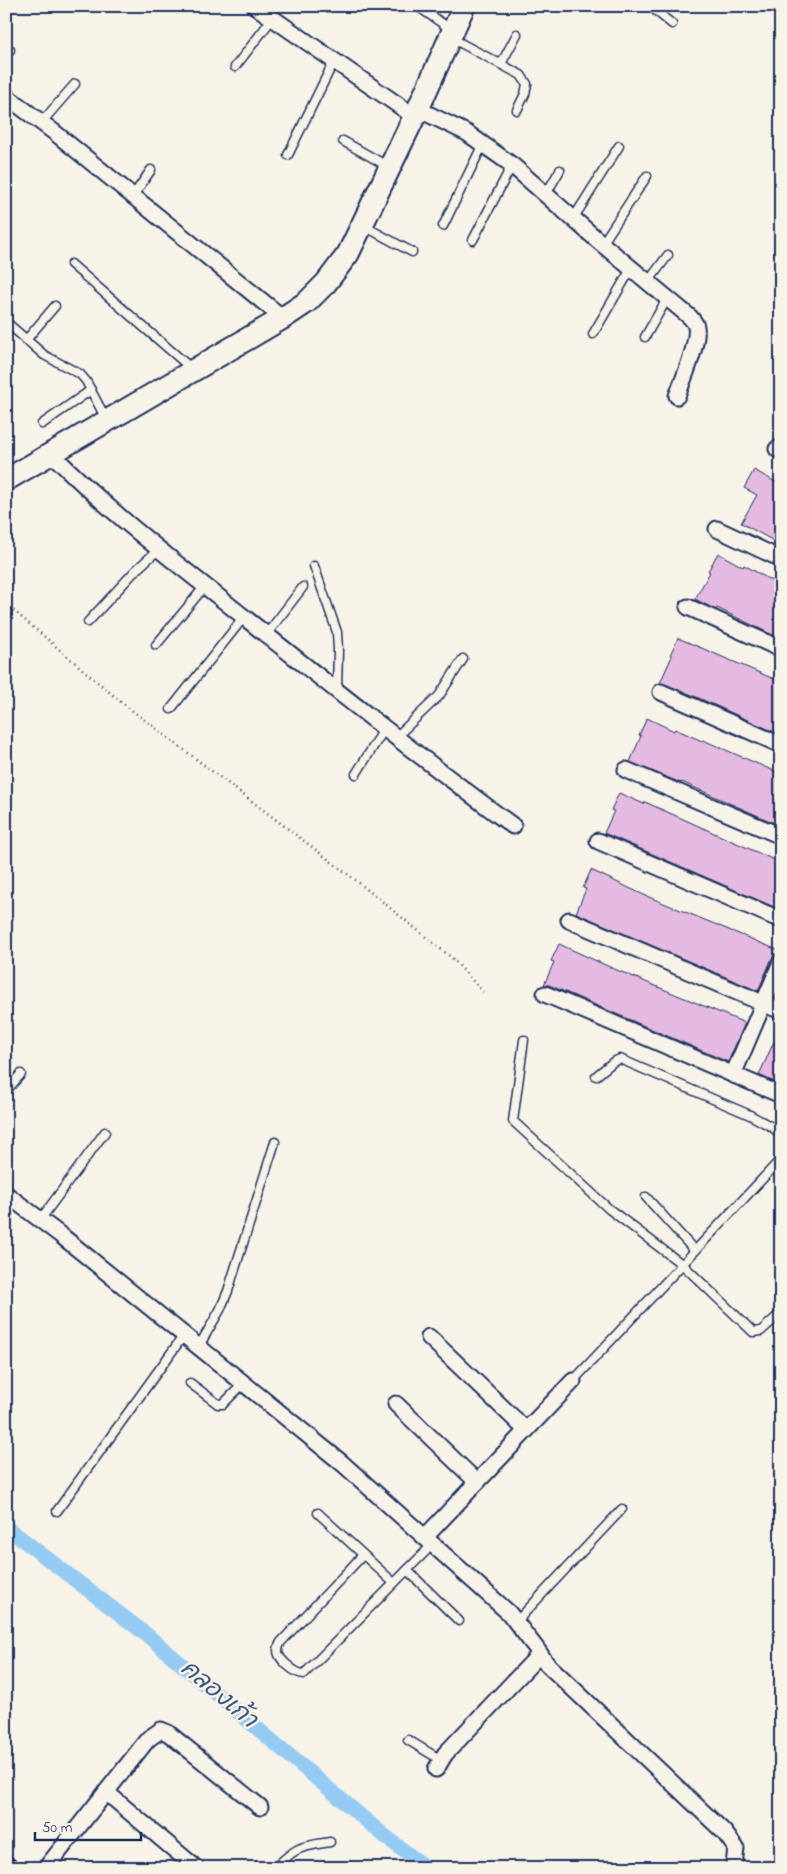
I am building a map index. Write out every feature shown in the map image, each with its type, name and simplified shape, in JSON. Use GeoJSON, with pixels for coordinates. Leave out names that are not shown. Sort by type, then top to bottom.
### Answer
{"type":"FeatureCollection","features":[{"type":"Feature","properties":{"kind":"street"},"geometry":{"type":"LineString","coordinates":[[255,6],[334,62],[416,112],[467,133],[483,144],[512,165],[631,269],[668,297],[690,317],[696,325],[694,347],[677,396]]}},
{"type":"Feature","properties":{"kind":"street"},"geometry":{"type":"LineString","coordinates":[[6,480],[283,318],[307,302],[326,283],[348,254],[464,6]]}},
{"type":"Feature","properties":{"kind":"street"},"geometry":{"type":"LineString","coordinates":[[6,96],[283,318]]}},
{"type":"Feature","properties":{"kind":"street"},"geometry":{"type":"LineString","coordinates":[[51,453],[94,495],[159,549],[438,770],[513,826]]}},
{"type":"Feature","properties":{"kind":"street"},"geometry":{"type":"LineString","coordinates":[[718,529],[781,559]]}},
{"type":"Feature","properties":{"kind":"street"},"geometry":{"type":"LineString","coordinates":[[688,607],[781,649]]}},
{"type":"Feature","properties":{"kind":"street"},"geometry":{"type":"LineString","coordinates":[[661,692],[781,745]]}},
{"type":"Feature","properties":{"kind":"street"},"geometry":{"type":"LineString","coordinates":[[626,770],[781,836]]}},
{"type":"Feature","properties":{"kind":"street"},"geometry":{"type":"LineString","coordinates":[[598,841],[781,920]]}},
{"type":"Feature","properties":{"kind":"street"},"geometry":{"type":"LineString","coordinates":[[569,920],[781,1011]]}},
{"type":"Feature","properties":{"kind":"street"},"geometry":{"type":"LineString","coordinates":[[733,1075],[781,962]]}},
{"type":"Feature","properties":{"kind":"street"},"geometry":{"type":"LineString","coordinates":[[545,994],[781,1095]]}},
{"type":"Feature","properties":{"kind":"street"},"geometry":{"type":"LineString","coordinates":[[6,1194],[199,1346],[342,1463],[509,1613],[546,1663],[724,1832],[736,1848],[733,1868]]}},
{"type":"Feature","properties":{"kind":"street"},"geometry":{"type":"LineString","coordinates":[[429,1337],[526,1430]]}},
{"type":"Feature","properties":{"kind":"street"},"geometry":{"type":"LineString","coordinates":[[429,1541],[477,1482],[573,1381]]}},
{"type":"Feature","properties":{"kind":"street"},"geometry":{"type":"LineString","coordinates":[[396,1404],[477,1482]]}},
{"type":"Feature","properties":{"kind":"street"},"geometry":{"type":"LineString","coordinates":[[438,1764],[445,1754],[540,1654]]}},
{"type":"Feature","properties":{"kind":"street"},"geometry":{"type":"LineString","coordinates":[[46,1868],[148,1739],[161,1730],[168,1733],[260,1807]]}},
{"type":"Feature","properties":{"kind":"street"},"geometry":{"type":"LineString","coordinates":[[106,1792],[196,1868]]}},
{"type":"Feature","properties":{"kind":"street"},"geometry":{"type":"LineString","coordinates":[[6,1864],[11,1868]]}},
{"type":"Feature","properties":{"kind":"lane"},"geometry":{"type":"LineString","coordinates":[[416,6],[451,34],[521,76],[527,84],[525,94],[516,110]]}},
{"type":"Feature","properties":{"kind":"lane"},"geometry":{"type":"LineString","coordinates":[[650,6],[672,24]]}},
{"type":"Feature","properties":{"kind":"lane"},"geometry":{"type":"LineString","coordinates":[[235,67],[272,19]]}},
{"type":"Feature","properties":{"kind":"lane"},"geometry":{"type":"LineString","coordinates":[[501,64],[517,34]]}},
{"type":"Feature","properties":{"kind":"lane"},"geometry":{"type":"LineString","coordinates":[[288,155],[334,62]]}},
{"type":"Feature","properties":{"kind":"lane"},"geometry":{"type":"LineString","coordinates":[[42,123],[75,84]]}},
{"type":"Feature","properties":{"kind":"lane"},"geometry":{"type":"LineString","coordinates":[[343,141],[390,167]]}},
{"type":"Feature","properties":{"kind":"lane"},"geometry":{"type":"LineString","coordinates":[[443,226],[483,144]]}},
{"type":"Feature","properties":{"kind":"lane"},"geometry":{"type":"LineString","coordinates":[[573,219],[619,146]]}},
{"type":"Feature","properties":{"kind":"lane"},"geometry":{"type":"LineString","coordinates":[[473,240],[512,165]]}},
{"type":"Feature","properties":{"kind":"lane"},"geometry":{"type":"LineString","coordinates":[[133,196],[152,170]]}},
{"type":"Feature","properties":{"kind":"lane"},"geometry":{"type":"LineString","coordinates":[[546,194],[560,170]]}},
{"type":"Feature","properties":{"kind":"lane"},"geometry":{"type":"LineString","coordinates":[[602,244],[647,176]]}},
{"type":"Feature","properties":{"kind":"lane"},"geometry":{"type":"LineString","coordinates":[[362,225],[412,252]]}},
{"type":"Feature","properties":{"kind":"lane"},"geometry":{"type":"LineString","coordinates":[[648,282],[668,255]]}},
{"type":"Feature","properties":{"kind":"lane"},"geometry":{"type":"LineString","coordinates":[[70,264],[194,370]]}},
{"type":"Feature","properties":{"kind":"lane"},"geometry":{"type":"LineString","coordinates":[[593,334],[631,269]]}},
{"type":"Feature","properties":{"kind":"lane"},"geometry":{"type":"LineString","coordinates":[[646,337],[668,297]]}},
{"type":"Feature","properties":{"kind":"lane"},"geometry":{"type":"LineString","coordinates":[[26,340],[54,306]]}},
{"type":"Feature","properties":{"kind":"lane"},"geometry":{"type":"LineString","coordinates":[[6,322],[55,362],[80,374],[91,390],[107,421]]}},
{"type":"Feature","properties":{"kind":"lane"},"geometry":{"type":"LineString","coordinates":[[42,424],[91,390]]}},
{"type":"Feature","properties":{"kind":"lane"},"geometry":{"type":"LineString","coordinates":[[88,622],[135,570],[159,549]]}},
{"type":"Feature","properties":{"kind":"lane"},"geometry":{"type":"LineString","coordinates":[[314,566],[337,632],[337,690]]}},
{"type":"Feature","properties":{"kind":"lane"},"geometry":{"type":"LineString","coordinates":[[156,645],[205,586]]}},
{"type":"Feature","properties":{"kind":"lane"},"geometry":{"type":"LineString","coordinates":[[266,635],[303,587]]}},
{"type":"Feature","properties":{"kind":"lane"},"geometry":{"type":"LineString","coordinates":[[171,709],[244,617]]}},
{"type":"Feature","properties":{"kind":"lane"},"geometry":{"type":"LineString","coordinates":[[356,774],[391,732],[439,696],[463,659]]}},
{"type":"Feature","properties":{"kind":"lane"},"geometry":{"type":"LineString","coordinates":[[524,1040],[513,1121],[609,1209],[683,1265],[753,1332],[762,1331],[781,1313]]}},
{"type":"Feature","properties":{"kind":"lane"},"geometry":{"type":"LineString","coordinates":[[596,1076],[613,1062],[620,1060],[750,1114],[772,1127],[781,1135]]}},
{"type":"Feature","properties":{"kind":"lane"},"geometry":{"type":"LineString","coordinates":[[6,1091],[21,1074]]}},
{"type":"Feature","properties":{"kind":"lane"},"geometry":{"type":"LineString","coordinates":[[40,1220],[104,1132]]}},
{"type":"Feature","properties":{"kind":"lane"},"geometry":{"type":"LineString","coordinates":[[199,1346],[220,1310],[228,1290],[275,1142]]}},
{"type":"Feature","properties":{"kind":"lane"},"geometry":{"type":"LineString","coordinates":[[573,1381],[781,1159]]}},
{"type":"Feature","properties":{"kind":"lane"},"geometry":{"type":"LineString","coordinates":[[646,1197],[695,1251]]}},
{"type":"Feature","properties":{"kind":"lane"},"geometry":{"type":"LineString","coordinates":[[57,1511],[184,1335]]}},
{"type":"Feature","properties":{"kind":"lane"},"geometry":{"type":"LineString","coordinates":[[190,1383],[218,1404],[223,1404],[244,1383]]}},
{"type":"Feature","properties":{"kind":"lane"},"geometry":{"type":"LineString","coordinates":[[516,1622],[622,1509]]}},
{"type":"Feature","properties":{"kind":"lane"},"geometry":{"type":"LineString","coordinates":[[318,1513],[394,1583]]}},
{"type":"Feature","properties":{"kind":"lane"},"geometry":{"type":"LineString","coordinates":[[364,1555],[278,1648],[279,1656],[297,1673],[304,1674],[407,1570],[429,1541]]}},
{"type":"Feature","properties":{"kind":"lane"},"geometry":{"type":"LineString","coordinates":[[407,1570],[460,1621]]}},
{"type":"Feature","properties":{"kind":"lane"},"geometry":{"type":"LineString","coordinates":[[408,1740],[438,1764]]}},
{"type":"Feature","properties":{"kind":"lane"},"geometry":{"type":"LineString","coordinates":[[275,1868],[292,1851],[301,1847],[330,1842]]}},
{"type":"Feature","properties":{"kind":"path"},"geometry":{"type":"LineString","coordinates":[[6,604],[122,702],[358,882],[430,940],[452,958],[483,992]]}},
{"type":"Feature","properties":{"kind":"building"},"geometry":{"type":"Polygon","coordinates":[[[754,470],[781,485],[781,545],[741,523],[757,495],[744,488],[754,470]]]}},
{"type":"Feature","properties":{"kind":"building"},"geometry":{"type":"Polygon","coordinates":[[[718,553],[772,581],[773,579],[781,583],[781,639],[695,599],[718,553]]]}},
{"type":"Feature","properties":{"kind":"building"},"geometry":{"type":"Polygon","coordinates":[[[678,638],[781,682],[781,735],[683,691],[660,683],[678,638]]]}},
{"type":"Feature","properties":{"kind":"building"},"geometry":{"type":"Polygon","coordinates":[[[647,718],[674,731],[675,729],[703,740],[781,774],[781,826],[682,782],[630,762],[647,718]]]}},
{"type":"Feature","properties":{"kind":"building"},"geometry":{"type":"Polygon","coordinates":[[[619,793],[644,804],[645,802],[781,863],[781,910],[604,833],[614,811],[611,810],[619,793]]]}},
{"type":"Feature","properties":{"kind":"building"},"geometry":{"type":"Polygon","coordinates":[[[591,870],[644,895],[780,951],[772,958],[758,991],[576,913],[586,889],[583,888],[591,870]]]}},
{"type":"Feature","properties":{"kind":"building"},"geometry":{"type":"Polygon","coordinates":[[[559,944],[745,1023],[728,1062],[549,985],[544,985],[554,962],[551,961],[559,944]]]}},
{"type":"Feature","properties":{"kind":"building"},"geometry":{"type":"Polygon","coordinates":[[[781,1026],[781,1085],[759,1075],[781,1026]]]}},
{"type":"Feature","properties":{"kind":"waterway","name":"คลองเก้า"},"geometry":{"type":"LineString","coordinates":[[6,1527],[147,1635],[381,1833],[426,1868]]}}]}
